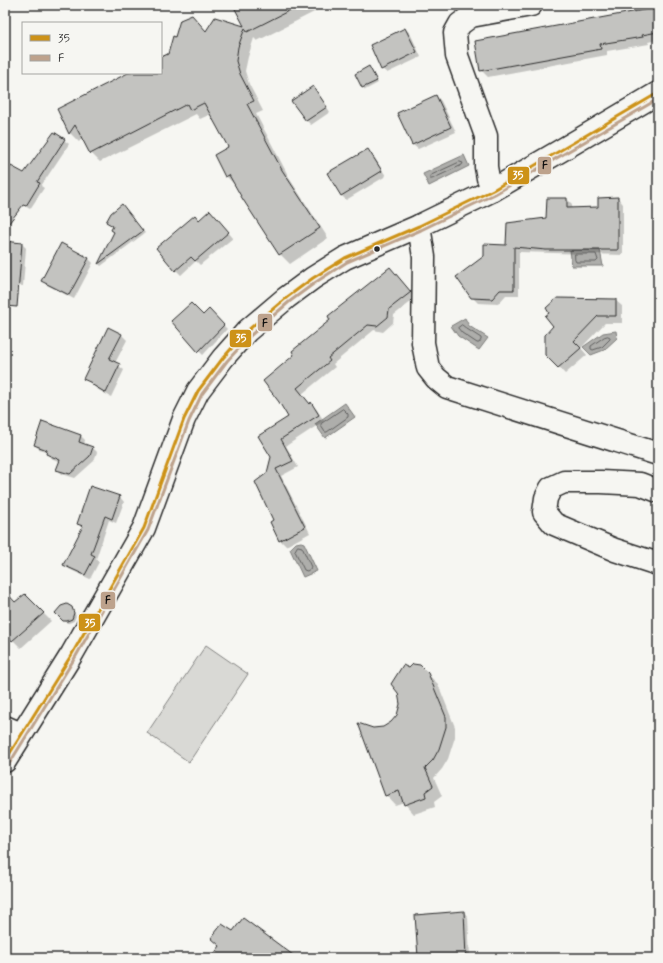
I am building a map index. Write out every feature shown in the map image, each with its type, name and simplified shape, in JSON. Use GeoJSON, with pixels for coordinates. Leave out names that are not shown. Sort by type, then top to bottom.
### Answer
{"type":"FeatureCollection","features":[{"type":"Feature","properties":{"kind":"street"},"geometry":{"type":"LineString","coordinates":[[493,190],[488,178],[486,167],[486,136],[457,56],[455,33],[460,24],[471,16],[531,5]]}},
{"type":"Feature","properties":{"kind":"street"},"geometry":{"type":"LineString","coordinates":[[5,761],[13,731],[72,654],[144,528],[184,419],[198,391],[223,358],[247,331],[286,298],[313,278],[345,258],[419,226],[493,190],[567,148],[658,93]]}},
{"type":"Feature","properties":{"kind":"street"},"geometry":{"type":"LineString","coordinates":[[419,226],[424,257],[423,343],[428,368],[436,378],[447,386],[658,454]]}},
{"type":"Feature","properties":{"kind":"street"},"geometry":{"type":"LineString","coordinates":[[658,491],[640,484],[564,482],[551,488],[546,498],[544,512],[554,524],[615,550],[658,564]]}},
{"type":"Feature","properties":{"kind":"shaded area"},"geometry":{"type":"Polygon","coordinates":[[[206,645],[248,674],[189,762],[147,733],[206,645]]]}},
{"type":"Feature","properties":{"kind":"water"},"geometry":{"type":"Polygon","coordinates":[[[464,155],[469,166],[429,186],[423,174],[464,155]]]}},
{"type":"Feature","properties":{"kind":"water"},"geometry":{"type":"Polygon","coordinates":[[[570,250],[600,250],[603,266],[572,266],[570,250]]]}},
{"type":"Feature","properties":{"kind":"water"},"geometry":{"type":"Polygon","coordinates":[[[465,318],[469,326],[488,338],[479,350],[458,336],[451,326],[465,318]]]}},
{"type":"Feature","properties":{"kind":"water"},"geometry":{"type":"Polygon","coordinates":[[[616,331],[617,338],[604,350],[591,355],[583,347],[603,333],[616,331]]]}},
{"type":"Feature","properties":{"kind":"water"},"geometry":{"type":"Polygon","coordinates":[[[345,403],[355,417],[325,438],[315,424],[345,403]]]}},
{"type":"Feature","properties":{"kind":"water"},"geometry":{"type":"Polygon","coordinates":[[[296,543],[304,543],[317,571],[303,577],[290,549],[296,543]]]}},
{"type":"Feature","properties":{"kind":"building"},"geometry":{"type":"Polygon","coordinates":[[[233,5],[300,5],[247,32],[245,28],[238,47],[236,61],[240,74],[254,101],[247,104],[282,170],[320,228],[279,255],[229,175],[225,177],[214,155],[228,147],[204,103],[190,110],[187,104],[90,154],[75,125],[69,134],[57,109],[126,74],[162,74],[162,57],[168,54],[173,36],[175,37],[180,20],[192,15],[206,31],[215,17],[244,26],[233,5]]]}},
{"type":"Feature","properties":{"kind":"building"},"geometry":{"type":"Polygon","coordinates":[[[654,8],[658,32],[642,35],[643,37],[600,44],[601,49],[480,71],[475,41],[654,8]]]}},
{"type":"Feature","properties":{"kind":"building"},"geometry":{"type":"Polygon","coordinates":[[[405,28],[417,52],[381,70],[370,45],[405,28]]]}},
{"type":"Feature","properties":{"kind":"building"},"geometry":{"type":"Polygon","coordinates":[[[369,66],[377,81],[362,88],[355,74],[369,66]]]}},
{"type":"Feature","properties":{"kind":"building"},"geometry":{"type":"Polygon","coordinates":[[[313,86],[327,107],[306,121],[291,101],[313,86]]]}},
{"type":"Feature","properties":{"kind":"building"},"geometry":{"type":"Polygon","coordinates":[[[436,95],[451,127],[412,145],[397,113],[436,95]]]}},
{"type":"Feature","properties":{"kind":"building"},"geometry":{"type":"Polygon","coordinates":[[[54,132],[65,139],[37,182],[40,183],[26,206],[23,205],[5,228],[5,175],[11,166],[24,173],[54,132]]]}},
{"type":"Feature","properties":{"kind":"building"},"geometry":{"type":"Polygon","coordinates":[[[368,149],[382,171],[341,196],[327,173],[368,149]]]}},
{"type":"Feature","properties":{"kind":"building"},"geometry":{"type":"Polygon","coordinates":[[[618,197],[618,250],[546,250],[514,247],[514,290],[500,290],[492,299],[471,298],[456,277],[484,256],[484,244],[506,245],[507,223],[546,218],[547,198],[567,198],[567,208],[598,207],[598,198],[618,197]]]}},
{"type":"Feature","properties":{"kind":"building"},"geometry":{"type":"Polygon","coordinates":[[[122,204],[143,231],[98,264],[114,232],[111,230],[113,226],[106,222],[111,213],[122,204]]]}},
{"type":"Feature","properties":{"kind":"building"},"geometry":{"type":"Polygon","coordinates":[[[210,210],[229,232],[195,261],[191,257],[175,271],[156,248],[195,215],[199,220],[210,210]]]}},
{"type":"Feature","properties":{"kind":"building"},"geometry":{"type":"Polygon","coordinates":[[[5,241],[22,243],[17,307],[5,306],[5,241]]]}},
{"type":"Feature","properties":{"kind":"building"},"geometry":{"type":"Polygon","coordinates":[[[61,243],[89,258],[69,295],[41,281],[61,243]]]}},
{"type":"Feature","properties":{"kind":"building"},"geometry":{"type":"Polygon","coordinates":[[[390,267],[411,292],[389,309],[388,317],[377,326],[368,325],[328,358],[330,361],[297,388],[310,404],[311,402],[319,415],[281,439],[293,461],[276,469],[305,527],[279,541],[270,522],[273,520],[255,482],[267,473],[271,457],[258,436],[288,417],[263,381],[294,355],[292,351],[330,320],[328,316],[390,267]]]}},
{"type":"Feature","properties":{"kind":"building"},"geometry":{"type":"Polygon","coordinates":[[[557,298],[616,299],[616,316],[598,316],[574,341],[581,348],[558,368],[545,355],[545,335],[553,326],[545,316],[549,313],[546,308],[557,298]]]}},
{"type":"Feature","properties":{"kind":"building"},"geometry":{"type":"Polygon","coordinates":[[[191,303],[203,315],[209,309],[224,325],[198,352],[171,321],[191,303]]]}},
{"type":"Feature","properties":{"kind":"building"},"geometry":{"type":"Polygon","coordinates":[[[108,327],[122,334],[109,359],[120,364],[106,393],[91,384],[92,383],[83,379],[108,327]]]}},
{"type":"Feature","properties":{"kind":"building"},"geometry":{"type":"Polygon","coordinates":[[[42,421],[81,435],[79,442],[93,447],[90,456],[70,474],[56,470],[60,460],[46,454],[47,450],[34,445],[42,421]]]}},
{"type":"Feature","properties":{"kind":"building"},"geometry":{"type":"Polygon","coordinates":[[[90,486],[120,496],[112,519],[105,516],[91,554],[95,556],[85,575],[63,565],[83,526],[77,524],[90,486]]]}},
{"type":"Feature","properties":{"kind":"building"},"geometry":{"type":"Polygon","coordinates":[[[5,591],[15,602],[25,594],[44,613],[12,641],[5,633],[5,591]]]}},
{"type":"Feature","properties":{"kind":"building"},"geometry":{"type":"Polygon","coordinates":[[[67,604],[72,607],[74,613],[72,619],[63,621],[55,613],[61,606],[67,604]]]}},
{"type":"Feature","properties":{"kind":"building"},"geometry":{"type":"Polygon","coordinates":[[[413,664],[420,665],[428,673],[446,717],[446,727],[439,749],[433,760],[425,768],[433,786],[425,792],[426,797],[404,805],[399,791],[385,796],[358,723],[373,728],[383,727],[391,722],[397,715],[400,704],[398,693],[391,684],[403,665],[409,668],[413,664]]]}},
{"type":"Feature","properties":{"kind":"building"},"geometry":{"type":"Polygon","coordinates":[[[464,911],[466,958],[442,958],[442,956],[418,957],[415,915],[464,911]]]}},
{"type":"Feature","properties":{"kind":"building"},"geometry":{"type":"Polygon","coordinates":[[[243,918],[297,958],[211,958],[220,946],[211,938],[222,924],[233,931],[243,918]]]}},
{"type":"Feature","properties":{"kind":"transit line","name":"35"},"geometry":{"type":"LineString","coordinates":[[5,761],[72,654],[144,528],[184,419],[198,391],[223,358],[247,331],[286,298],[313,278],[345,258],[419,226],[493,190],[658,93]]}},
{"type":"Feature","properties":{"kind":"transit line","name":"F"},"geometry":{"type":"LineString","coordinates":[[9,764],[76,656],[148,530],[189,421],[202,394],[227,361],[251,335],[289,302],[347,262],[421,230],[495,194],[658,99]]}}]}
